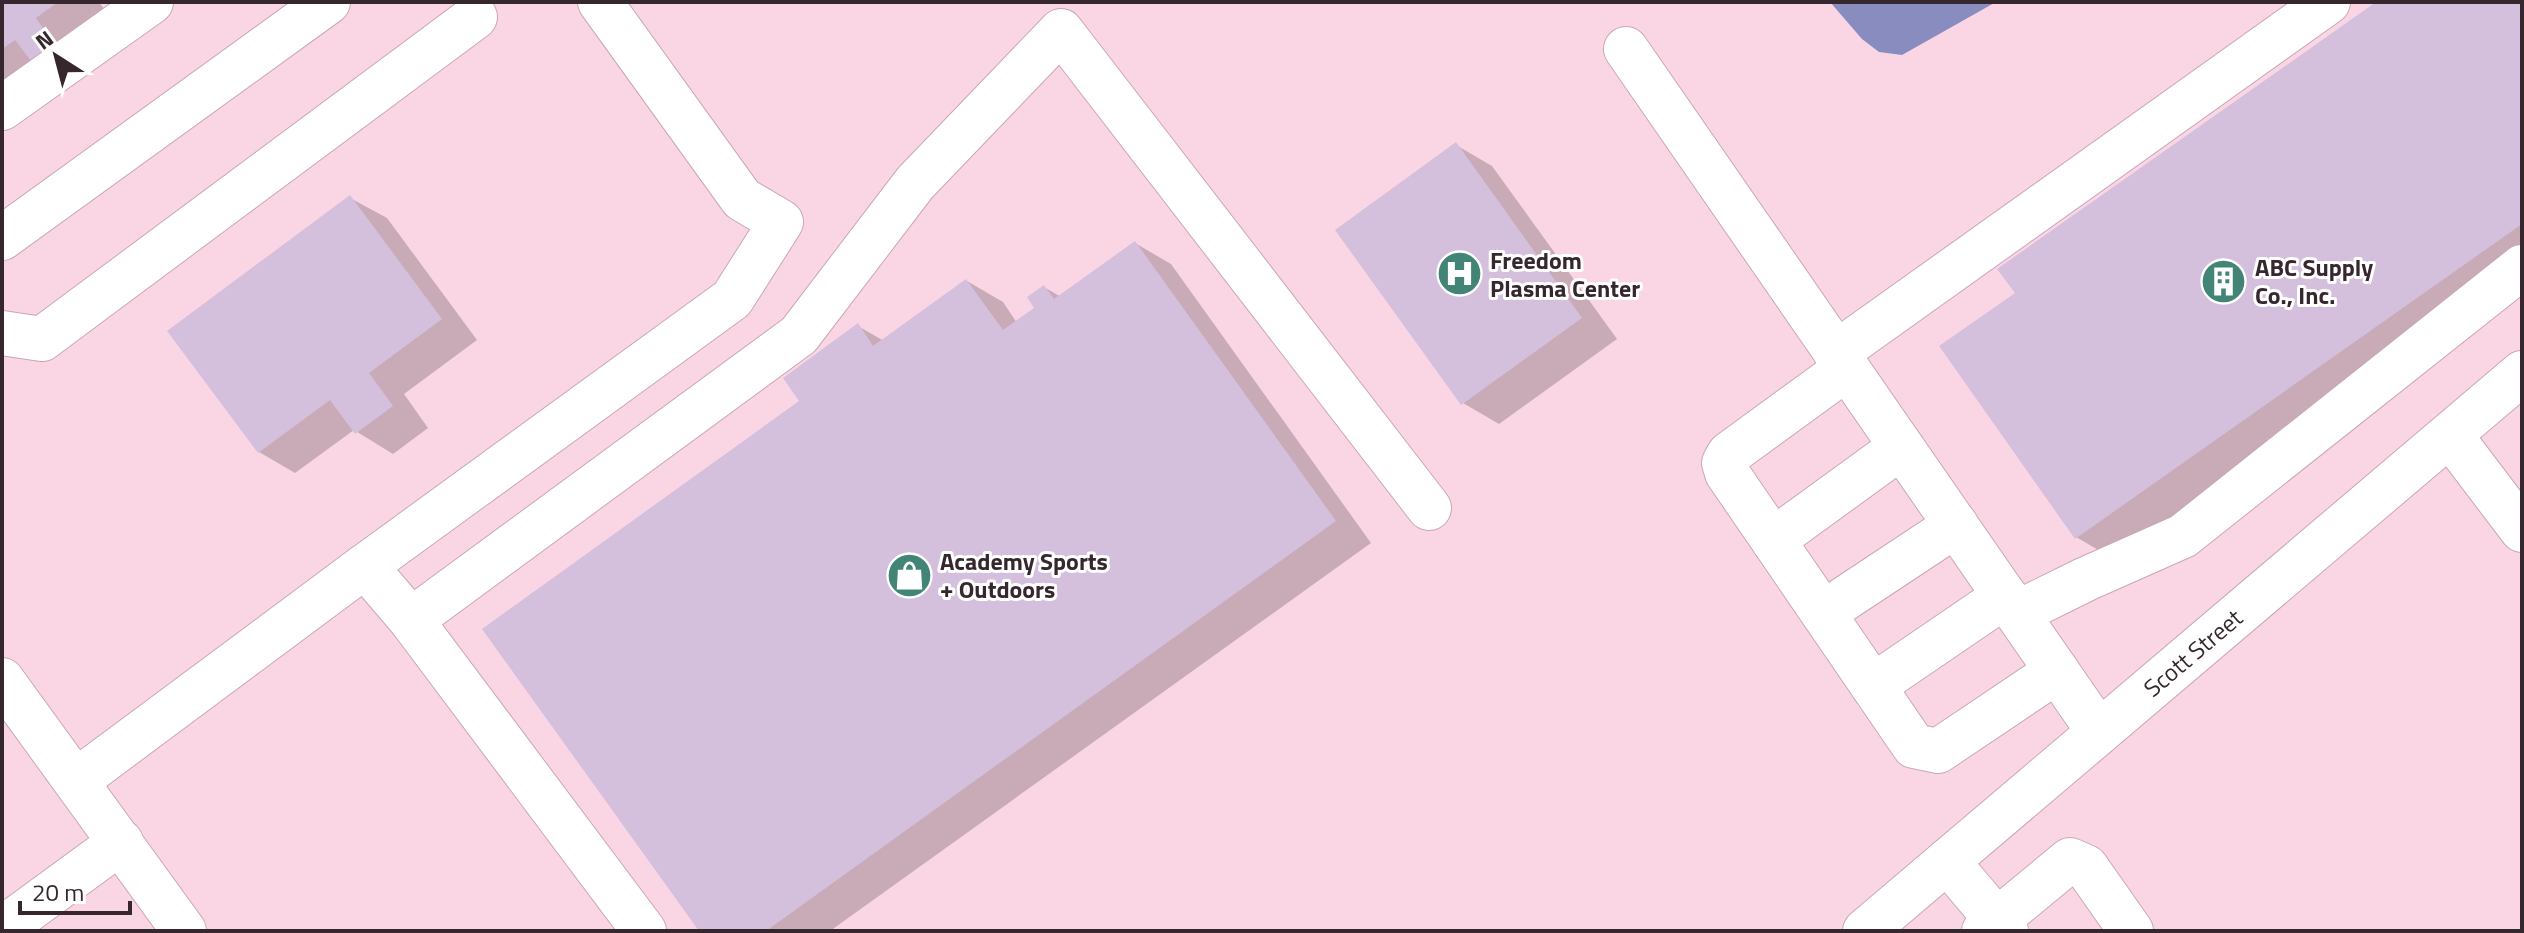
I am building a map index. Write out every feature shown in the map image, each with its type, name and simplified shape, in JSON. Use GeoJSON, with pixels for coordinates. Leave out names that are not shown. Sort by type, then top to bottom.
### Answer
{"type":"FeatureCollection","features":[{"type":"Feature","properties":{"kind":"street"},"geometry":{"type":"LineString","coordinates":[[2,108],[151,2]]}},
{"type":"Feature","properties":{"kind":"street"},"geometry":{"type":"LineString","coordinates":[[2,238],[328,2]]}},
{"type":"Feature","properties":{"kind":"street"},"geometry":{"type":"LineString","coordinates":[[76,781],[732,299],[781,222],[742,199],[600,2]]}},
{"type":"Feature","properties":{"kind":"street"},"geometry":{"type":"LineString","coordinates":[[2057,671],[1938,751],[1914,746],[1727,473],[1724,463],[1729,454],[1842,361],[2328,2]]}},
{"type":"Feature","properties":{"kind":"street"},"geometry":{"type":"LineString","coordinates":[[2,333],[42,339],[479,7]]}},
{"type":"Feature","properties":{"kind":"street"},"geometry":{"type":"LineString","coordinates":[[411,620],[799,335],[915,183],[1061,31],[1429,508]]}},
{"type":"Feature","properties":{"kind":"street"},"geometry":{"type":"LineString","coordinates":[[1626,49],[2099,732]]}},
{"type":"Feature","properties":{"kind":"street"},"geometry":{"type":"LineString","coordinates":[[1873,686],[2011,605],[2086,579],[2183,536],[2522,267]]}},
{"type":"Feature","properties":{"kind":"street","name":"Scott Street"},"geometry":{"type":"LineString","coordinates":[[1865,931],[2522,373]]}},
{"type":"Feature","properties":{"kind":"street"},"geometry":{"type":"LineString","coordinates":[[2450,435],[2522,530]]}},
{"type":"Feature","properties":{"kind":"street"},"geometry":{"type":"LineString","coordinates":[[1773,540],[1901,447]]}},
{"type":"Feature","properties":{"kind":"street"},"geometry":{"type":"LineString","coordinates":[[1823,613],[1956,525]]}},
{"type":"Feature","properties":{"kind":"street"},"geometry":{"type":"LineString","coordinates":[[365,566],[411,620],[644,931]]}},
{"type":"Feature","properties":{"kind":"street"},"geometry":{"type":"LineString","coordinates":[[2,680],[121,842],[176,928]]}},
{"type":"Feature","properties":{"kind":"street"},"geometry":{"type":"LineString","coordinates":[[2,929],[121,842]]}},
{"type":"Feature","properties":{"kind":"street"},"geometry":{"type":"LineString","coordinates":[[1947,861],[1996,927],[2070,860],[2086,867],[2131,931]]}},
{"type":"Feature","properties":{"kind":"water"},"geometry":{"type":"Polygon","coordinates":[[[1830,2],[1996,2],[1902,55],[1879,52],[1862,39],[1830,2]]]}},
{"type":"Feature","properties":{"kind":"building"},"geometry":{"type":"Polygon","coordinates":[[[2,2],[58,2],[36,18],[57,48],[34,65],[15,40],[2,49],[2,2]]]}},
{"type":"Feature","properties":{"kind":"building","name":"ABC Supply Co., Inc."},"geometry":{"type":"Polygon","coordinates":[[[2376,2],[2522,2],[2522,224],[2075,539],[1939,346],[2015,293],[1997,269],[2376,2]]]}},
{"type":"Feature","properties":{"kind":"building","name":"Freedom Plasma Center"},"geometry":{"type":"Polygon","coordinates":[[[1456,142],[1582,318],[1461,405],[1335,230],[1456,142]]]}},
{"type":"Feature","properties":{"kind":"building"},"geometry":{"type":"Polygon","coordinates":[[[350,195],[442,319],[369,373],[393,406],[355,434],[330,400],[258,453],[167,331],[350,195]]]}},
{"type":"Feature","properties":{"kind":"building","name":"Academy Sports + Outdoors"},"geometry":{"type":"Polygon","coordinates":[[[1135,241],[1336,521],[766,931],[699,931],[482,629],[799,401],[783,378],[858,323],[873,346],[966,279],[1003,330],[1034,308],[1027,297],[1044,285],[1054,299],[1135,241]]]}},
{"type":"Feature","properties":{"kind":"place","name":"Freedom Plasma Center"},"geometry":{"type":"Point","coordinates":[1459,274]}},
{"type":"Feature","properties":{"kind":"place","name":"ABC Supply Co., Inc."},"geometry":{"type":"Point","coordinates":[2224,281]}},
{"type":"Feature","properties":{"kind":"place","name":"Academy Sports + Outdoors"},"geometry":{"type":"Point","coordinates":[909,575]}}]}
